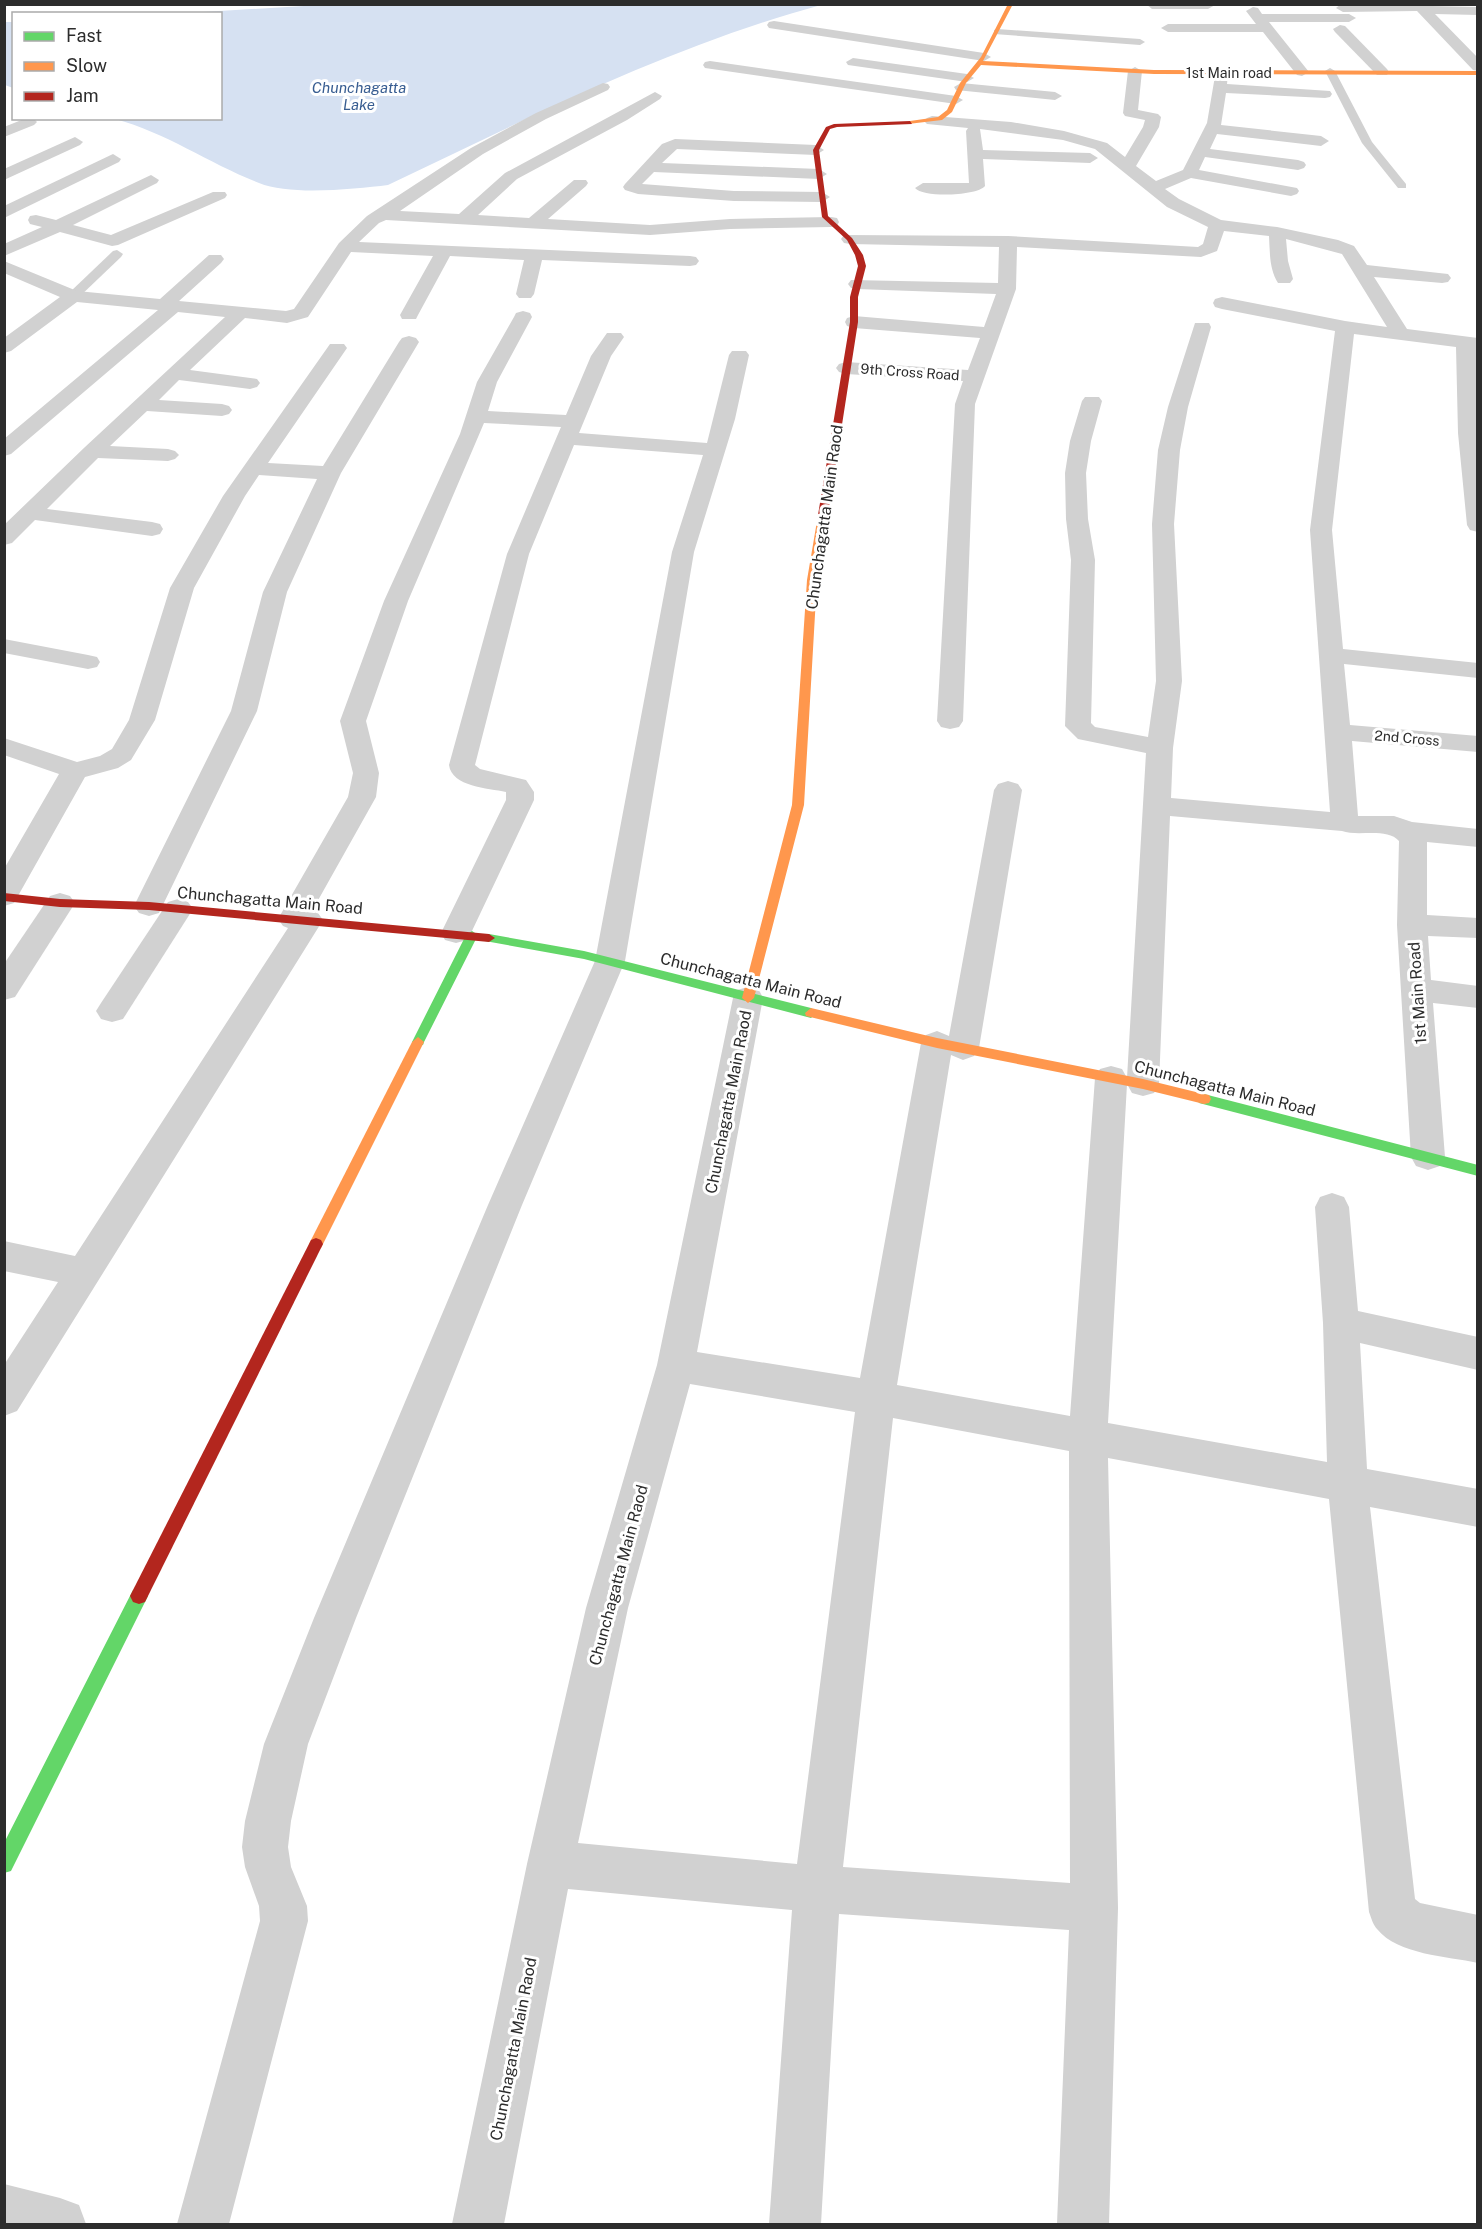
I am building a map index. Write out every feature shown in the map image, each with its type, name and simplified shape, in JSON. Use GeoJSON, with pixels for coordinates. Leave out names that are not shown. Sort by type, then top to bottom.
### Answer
{"type":"FeatureCollection","features":[{"type":"Feature","properties":{"kind":"street"},"geometry":{"type":"LineString","coordinates":[[932,121],[950,111],[960,91],[982,60],[1011,4]]}},
{"type":"Feature","properties":{"kind":"street"},"geometry":{"type":"LineString","coordinates":[[1152,5],[1217,6]]}},
{"type":"Feature","properties":{"kind":"street","name":"1st Main Road"},"geometry":{"type":"LineString","coordinates":[[1245,5],[1263,23],[1302,72]]}},
{"type":"Feature","properties":{"kind":"street"},"geometry":{"type":"LineString","coordinates":[[1420,7],[1449,38],[1476,75]]}},
{"type":"Feature","properties":{"kind":"street"},"geometry":{"type":"LineString","coordinates":[[1168,28],[1263,23],[1420,7],[1478,11]]}},
{"type":"Feature","properties":{"kind":"street"},"geometry":{"type":"LineString","coordinates":[[775,29],[853,37],[982,60]]}},
{"type":"Feature","properties":{"kind":"street"},"geometry":{"type":"LineString","coordinates":[[1340,29],[1382,72]]}},
{"type":"Feature","properties":{"kind":"street"},"geometry":{"type":"LineString","coordinates":[[837,47],[853,37]]}},
{"type":"Feature","properties":{"kind":"street"},"geometry":{"type":"LineString","coordinates":[[1449,38],[1468,38]]}},
{"type":"Feature","properties":{"kind":"street"},"geometry":{"type":"LineString","coordinates":[[889,67],[911,46]]}},
{"type":"Feature","properties":{"kind":"street","name":"1st Main road"},"geometry":{"type":"LineString","coordinates":[[982,60],[1135,71],[1220,81],[1330,71],[1476,75]]}},
{"type":"Feature","properties":{"kind":"street"},"geometry":{"type":"LineString","coordinates":[[710,65],[960,91],[1053,99],[993,99],[960,91],[889,67],[853,62]]}},
{"type":"Feature","properties":{"kind":"street"},"geometry":{"type":"LineString","coordinates":[[1123,162],[1151,128],[1153,117],[1130,112],[1135,71]]}},
{"type":"Feature","properties":{"kind":"street"},"geometry":{"type":"LineString","coordinates":[[1190,173],[1223,108],[1220,81],[1325,94]]}},
{"type":"Feature","properties":{"kind":"street"},"geometry":{"type":"LineString","coordinates":[[4,266],[74,296],[287,317],[301,313],[345,247],[375,218],[383,215],[477,151],[603,87]]}},
{"type":"Feature","properties":{"kind":"street"},"geometry":{"type":"LineString","coordinates":[[464,220],[511,176],[655,96]]}},
{"type":"Feature","properties":{"kind":"street"},"geometry":{"type":"LineString","coordinates":[[923,188],[975,188],[977,186],[975,154],[981,124],[993,99]]}},
{"type":"Feature","properties":{"kind":"street"},"geometry":{"type":"LineString","coordinates":[[552,111],[608,124]]}},
{"type":"Feature","properties":{"kind":"street"},"geometry":{"type":"LineString","coordinates":[[831,222],[825,217],[816,150],[828,128],[836,125],[932,121],[981,124],[1084,140],[1101,146],[1173,203],[1218,225],[1277,232],[1348,250],[1401,334]]}},
{"type":"Feature","properties":{"kind":"street"},"geometry":{"type":"LineString","coordinates":[[4,133],[29,122]]}},
{"type":"Feature","properties":{"kind":"street"},"geometry":{"type":"LineString","coordinates":[[1212,129],[1321,141]]}},
{"type":"Feature","properties":{"kind":"street"},"geometry":{"type":"LineString","coordinates":[[4,175],[75,142]]}},
{"type":"Feature","properties":{"kind":"street"},"geometry":{"type":"LineString","coordinates":[[816,150],[675,144],[668,147],[631,187],[734,196],[822,197]]}},
{"type":"Feature","properties":{"kind":"street"},"geometry":{"type":"LineString","coordinates":[[1200,152],[1298,165]]}},
{"type":"Feature","properties":{"kind":"street"},"geometry":{"type":"LineString","coordinates":[[975,154],[1123,162]]}},
{"type":"Feature","properties":{"kind":"street"},"geometry":{"type":"LineString","coordinates":[[4,214],[113,159]]}},
{"type":"Feature","properties":{"kind":"street"},"geometry":{"type":"LineString","coordinates":[[649,167],[819,174]]}},
{"type":"Feature","properties":{"kind":"street"},"geometry":{"type":"LineString","coordinates":[[1154,187],[1190,173],[1291,191]]}},
{"type":"Feature","properties":{"kind":"street"},"geometry":{"type":"LineString","coordinates":[[4,251],[152,180]]}},
{"type":"Feature","properties":{"kind":"street"},"geometry":{"type":"LineString","coordinates":[[532,224],[580,183]]}},
{"type":"Feature","properties":{"kind":"street"},"geometry":{"type":"LineString","coordinates":[[4,214],[112,241],[219,195]]}},
{"type":"Feature","properties":{"kind":"street"},"geometry":{"type":"LineString","coordinates":[[383,215],[650,230],[730,224],[831,222]]}},
{"type":"Feature","properties":{"kind":"street","name":"Chunchagatta Main Raod"},"geometry":{"type":"LineString","coordinates":[[478,2224],[550,1864],[607,1608],[676,1365],[748,998],[798,805],[812,579],[854,322],[854,297],[862,266],[860,255],[850,238],[831,222]]}},
{"type":"Feature","properties":{"kind":"street"},"geometry":{"type":"LineString","coordinates":[[850,238],[1008,241],[1201,252],[1211,247],[1218,225]]}},
{"type":"Feature","properties":{"kind":"street"},"geometry":{"type":"LineString","coordinates":[[1277,232],[1279,261],[1284,279]]}},
{"type":"Feature","properties":{"kind":"street"},"geometry":{"type":"LineString","coordinates":[[950,721],[965,404],[1006,289],[1008,241]]}},
{"type":"Feature","properties":{"kind":"street"},"geometry":{"type":"LineString","coordinates":[[345,247],[690,261]]}},
{"type":"Feature","properties":{"kind":"street"},"geometry":{"type":"LineString","coordinates":[[409,315],[444,251]]}},
{"type":"Feature","properties":{"kind":"street"},"geometry":{"type":"LineString","coordinates":[[4,1399],[85,1273],[300,920],[362,797],[366,774],[353,721],[396,601],[433,522],[477,416],[487,382],[524,306],[534,255]]}},
{"type":"Feature","properties":{"kind":"street"},"geometry":{"type":"LineString","coordinates":[[4,450],[169,305],[215,259]]}},
{"type":"Feature","properties":{"kind":"street"},"geometry":{"type":"LineString","coordinates":[[1360,270],[1442,278]]}},
{"type":"Feature","properties":{"kind":"street"},"geometry":{"type":"LineString","coordinates":[[857,284],[1006,289]]}},
{"type":"Feature","properties":{"kind":"street"},"geometry":{"type":"LineString","coordinates":[[4,347],[74,296]]}},
{"type":"Feature","properties":{"kind":"street"},"geometry":{"type":"LineString","coordinates":[[1222,303],[1345,327],[1472,344],[1468,433],[1478,525]]}},
{"type":"Feature","properties":{"kind":"street"},"geometry":{"type":"LineString","coordinates":[[4,538],[241,312]]}},
{"type":"Feature","properties":{"kind":"street"},"geometry":{"type":"LineString","coordinates":[[854,322],[992,333]]}},
{"type":"Feature","properties":{"kind":"street"},"geometry":{"type":"LineString","coordinates":[[1083,2224],[1094,1908],[1088,1438],[1157,806],[1160,748],[1169,681],[1163,524],[1168,450],[1178,407],[1202,327]]}},
{"type":"Feature","properties":{"kind":"street"},"geometry":{"type":"LineString","coordinates":[[1345,327],[1321,530],[1344,819],[1347,822]]}},
{"type":"Feature","properties":{"kind":"street"},"geometry":{"type":"LineString","coordinates":[[4,1864],[464,934],[520,800],[520,792],[516,786],[472,776],[463,771],[462,765],[518,554],[601,356],[614,337]]}},
{"type":"Feature","properties":{"kind":"street"},"geometry":{"type":"LineString","coordinates":[[112,1011],[164,907],[244,711],[275,592],[330,473],[409,342]]}},
{"type":"Feature","properties":{"kind":"street"},"geometry":{"type":"LineString","coordinates":[[4,746],[76,771],[109,762],[122,754],[142,720],[182,588],[234,496],[337,348]]}},
{"type":"Feature","properties":{"kind":"street"},"geometry":{"type":"LineString","coordinates":[[203,2224],[284,1921],[283,1906],[268,1867],[265,1847],[268,1821],[286,1744],[339,1607],[505,1205],[610,961],[683,552],[725,419],[739,355]]}},
{"type":"Feature","properties":{"kind":"street","name":"9th Cross Road"},"geometry":{"type":"LineString","coordinates":[[846,368],[974,376]]}},
{"type":"Feature","properties":{"kind":"street"},"geometry":{"type":"LineString","coordinates":[[175,374],[250,382]]}},
{"type":"Feature","properties":{"kind":"street"},"geometry":{"type":"LineString","coordinates":[[1092,401],[1078,448],[1076,512],[1083,560],[1078,726],[1087,733],[1160,748]]}},
{"type":"Feature","properties":{"kind":"street"},"geometry":{"type":"LineString","coordinates":[[142,405],[222,410]]}},
{"type":"Feature","properties":{"kind":"street"},"geometry":{"type":"LineString","coordinates":[[477,416],[716,450]]}},
{"type":"Feature","properties":{"kind":"street"},"geometry":{"type":"LineString","coordinates":[[92,452],[168,456]]}},
{"type":"Feature","properties":{"kind":"street"},"geometry":{"type":"LineString","coordinates":[[253,468],[330,473]]}},
{"type":"Feature","properties":{"kind":"street"},"geometry":{"type":"LineString","coordinates":[[30,513],[152,529]]}},
{"type":"Feature","properties":{"kind":"street"},"geometry":{"type":"LineString","coordinates":[[4,646],[88,662]]}},
{"type":"Feature","properties":{"kind":"street"},"geometry":{"type":"LineString","coordinates":[[1331,655],[1478,671]]}},
{"type":"Feature","properties":{"kind":"street","name":"2nd Cross"},"geometry":{"type":"LineString","coordinates":[[1337,732],[1478,744]]}},
{"type":"Feature","properties":{"kind":"street"},"geometry":{"type":"LineString","coordinates":[[4,897],[56,800],[76,771]]}},
{"type":"Feature","properties":{"kind":"street"},"geometry":{"type":"LineString","coordinates":[[795,2224],[817,1889],[876,1398],[950,1045],[1008,790]]}},
{"type":"Feature","properties":{"kind":"street"},"geometry":{"type":"LineString","coordinates":[[1157,806],[1347,822],[1353,825],[1395,825],[1406,831],[1478,838]]}},
{"type":"Feature","properties":{"kind":"street","name":"1st Main Road"},"geometry":{"type":"LineString","coordinates":[[1406,831],[1413,840],[1412,925],[1428,1157]]}},
{"type":"Feature","properties":{"kind":"street","name":"Chunchagatta Main Road"},"geometry":{"type":"LineString","coordinates":[[4,897],[60,903],[164,907],[464,934],[610,961],[748,998],[950,1045],[1127,1081],[1478,1171]]}},
{"type":"Feature","properties":{"kind":"street"},"geometry":{"type":"LineString","coordinates":[[4,988],[60,903]]}},
{"type":"Feature","properties":{"kind":"street"},"geometry":{"type":"LineString","coordinates":[[1412,925],[1478,928]]}},
{"type":"Feature","properties":{"kind":"street"},"geometry":{"type":"LineString","coordinates":[[1417,990],[1478,997]]}},
{"type":"Feature","properties":{"kind":"street"},"geometry":{"type":"LineString","coordinates":[[1332,1207],[1341,1323],[1348,1486],[1393,1912],[1410,1925],[1478,1939]]}},
{"type":"Feature","properties":{"kind":"street"},"geometry":{"type":"LineString","coordinates":[[4,1256],[85,1273]]}},
{"type":"Feature","properties":{"kind":"street"},"geometry":{"type":"LineString","coordinates":[[1341,1323],[1478,1354]]}},
{"type":"Feature","properties":{"kind":"street"},"geometry":{"type":"LineString","coordinates":[[676,1365],[876,1398],[1478,1508]]}},
{"type":"Feature","properties":{"kind":"street"},"geometry":{"type":"LineString","coordinates":[[550,1864],[817,1889],[1094,1908]]}},
{"type":"Feature","properties":{"kind":"street"},"geometry":{"type":"LineString","coordinates":[[4,2210],[60,2224]]}},
{"type":"Feature","properties":{"kind":"lane"},"geometry":{"type":"LineString","coordinates":[[997,32],[1140,42]]}},
{"type":"Feature","properties":{"kind":"lane"},"geometry":{"type":"LineString","coordinates":[[1330,71],[1367,143],[1402,186]]}},
{"type":"Feature","properties":{"kind":"lane"},"geometry":{"type":"LineString","coordinates":[[74,296],[117,254]]}},
{"type":"Feature","properties":{"kind":"water","name":"Chunchagatta Lake"},"geometry":{"type":"Polygon","coordinates":[[[337,4],[821,5],[765,22],[655,62],[547,109],[388,185],[323,190],[288,189],[259,183],[153,132],[118,120],[222,120],[222,12],[203,12],[337,4]]]}},
{"type":"Feature","properties":{"kind":"water"},"geometry":{"type":"Polygon","coordinates":[[[5,22],[12,22],[12,88],[5,85],[5,22]]]}},
{"type":"Feature","properties":{"kind":"traffic: fast"},"geometry":{"type":"LineString","coordinates":[[418,1042],[472,935]]}},
{"type":"Feature","properties":{"kind":"traffic: fast"},"geometry":{"type":"LineString","coordinates":[[489,938],[584,955],[811,1013]]}},
{"type":"Feature","properties":{"kind":"traffic: fast"},"geometry":{"type":"LineString","coordinates":[[1204,1099],[1478,1171]]}},
{"type":"Feature","properties":{"kind":"traffic: fast"},"geometry":{"type":"LineString","coordinates":[[4,1864],[139,1596]]}},
{"type":"Feature","properties":{"kind":"traffic: slow"},"geometry":{"type":"LineString","coordinates":[[910,123],[940,119],[950,111],[963,83],[984,57],[1011,4]]}},
{"type":"Feature","properties":{"kind":"traffic: slow"},"geometry":{"type":"LineString","coordinates":[[980,63],[1154,72],[1478,73]]}},
{"type":"Feature","properties":{"kind":"traffic: slow"},"geometry":{"type":"LineString","coordinates":[[748,998],[798,805],[812,580],[822,521]]}},
{"type":"Feature","properties":{"kind":"traffic: slow"},"geometry":{"type":"LineString","coordinates":[[811,1013],[937,1043],[1143,1084],[1204,1099]]}},
{"type":"Feature","properties":{"kind":"traffic: slow"},"geometry":{"type":"LineString","coordinates":[[316,1244],[418,1042]]}},
{"type":"Feature","properties":{"kind":"traffic: jam"},"geometry":{"type":"LineString","coordinates":[[822,521],[854,322],[854,297],[862,266],[850,239],[825,217],[816,150],[828,128],[836,125],[910,123]]}},
{"type":"Feature","properties":{"kind":"traffic: jam"},"geometry":{"type":"LineString","coordinates":[[4,897],[60,903],[149,906],[489,938]]}},
{"type":"Feature","properties":{"kind":"traffic: jam"},"geometry":{"type":"LineString","coordinates":[[139,1596],[316,1244]]}}]}
